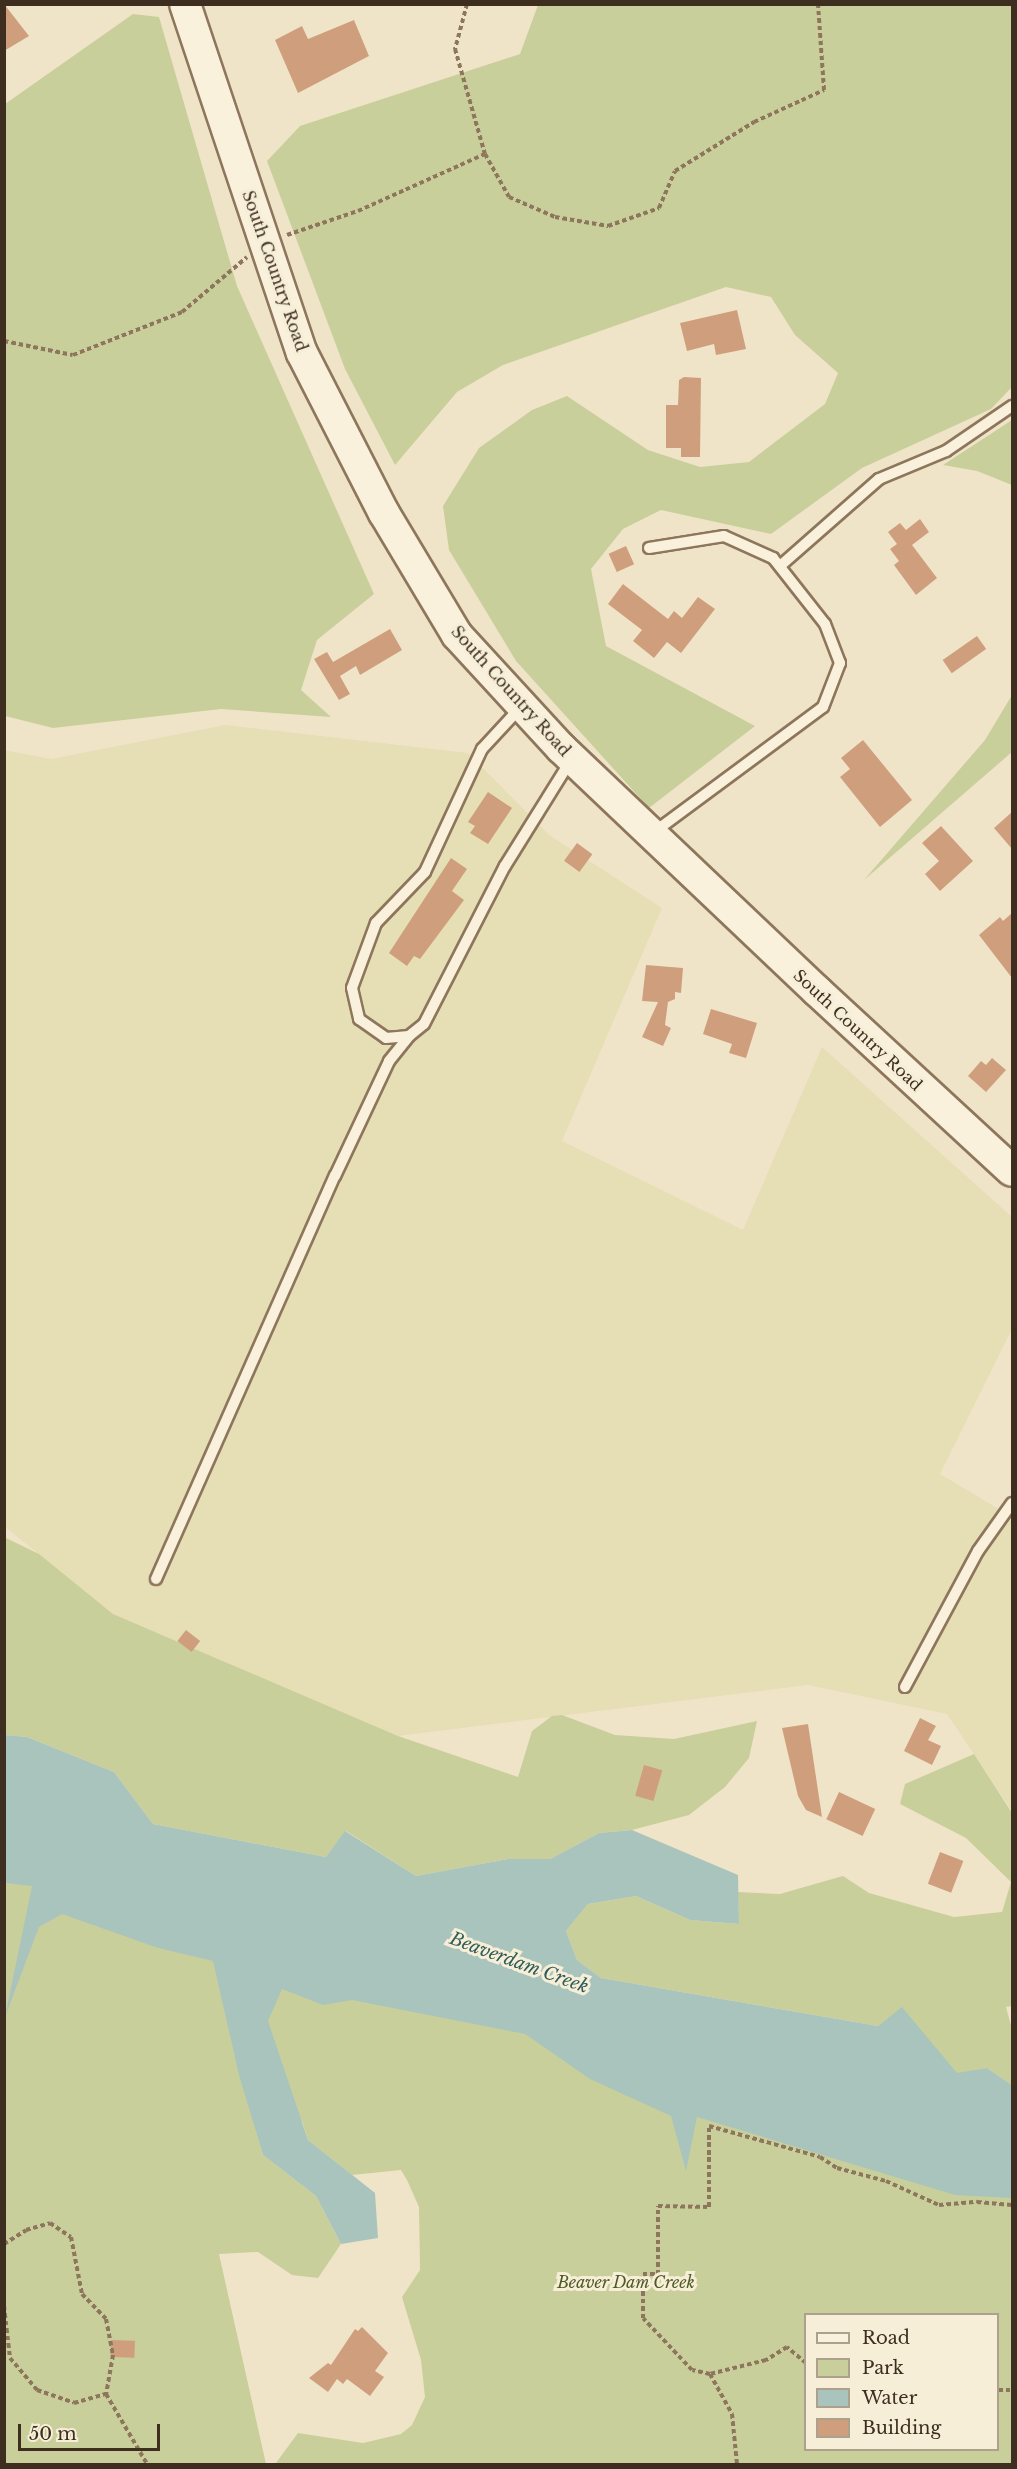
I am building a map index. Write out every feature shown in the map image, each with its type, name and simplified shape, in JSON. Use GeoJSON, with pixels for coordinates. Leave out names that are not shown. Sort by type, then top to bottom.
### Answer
{"type":"FeatureCollection","features":[{"type":"Feature","properties":{"kind":"main road","name":"South Country Road"},"geometry":{"type":"LineString","coordinates":[[185,4],[302,353],[384,513],[457,635],[572,758],[1012,1171]]}},
{"type":"Feature","properties":{"kind":"lane"},"geometry":{"type":"LineString","coordinates":[[780,566],[879,479],[946,451],[1012,406]]}},
{"type":"Feature","properties":{"kind":"lane"},"geometry":{"type":"LineString","coordinates":[[649,548],[724,536],[773,558],[825,624],[840,663],[824,707],[651,834]]}},
{"type":"Feature","properties":{"kind":"lane"},"geometry":{"type":"LineString","coordinates":[[409,1036],[386,1038],[359,1019],[352,988],[376,923],[425,872],[482,749],[522,706]]}},
{"type":"Feature","properties":{"kind":"lane"},"geometry":{"type":"LineString","coordinates":[[156,1579],[340,1165],[389,1061],[409,1036],[424,1024],[505,866],[572,758]]}},
{"type":"Feature","properties":{"kind":"lane"},"geometry":{"type":"LineString","coordinates":[[905,1687],[962,1579],[1012,1503]]}},
{"type":"Feature","properties":{"kind":"path"},"geometry":{"type":"LineString","coordinates":[[467,4],[455,49],[485,154],[509,197],[555,218],[608,226],[659,208],[675,171],[754,122],[824,90],[818,4]]}},
{"type":"Feature","properties":{"kind":"path"},"geometry":{"type":"LineString","coordinates":[[4,341],[73,355],[182,312],[265,242],[358,211],[485,154]]}},
{"type":"Feature","properties":{"kind":"path"},"geometry":{"type":"LineString","coordinates":[[804,2361],[787,2347],[766,2360],[710,2374],[692,2370],[643,2318],[643,2274],[658,2274],[658,2206],[709,2207],[709,2126],[752,2137],[886,2181],[939,2205],[977,2202],[1012,2205]]}},
{"type":"Feature","properties":{"kind":"path"},"geometry":{"type":"LineString","coordinates":[[4,2244],[26,2230],[51,2223],[71,2237],[82,2294],[106,2319],[113,2355],[106,2394],[147,2464]]}},
{"type":"Feature","properties":{"kind":"path"},"geometry":{"type":"LineString","coordinates":[[4,2306],[10,2358],[37,2390],[74,2403],[106,2394]]}},
{"type":"Feature","properties":{"kind":"path"},"geometry":{"type":"LineString","coordinates":[[710,2374],[732,2414],[737,2464]]}},
{"type":"Feature","properties":{"kind":"shaded area"},"geometry":{"type":"Polygon","coordinates":[[[225,725],[468,753],[549,835],[662,908],[562,1141],[743,1230],[822,1047],[1012,1217],[1012,1329],[940,1474],[1012,1517],[1012,1811],[947,1714],[808,1685],[398,1736],[113,1614],[5,1527],[4,750],[51,759],[225,725]]]}},
{"type":"Feature","properties":{"kind":"green space"},"geometry":{"type":"Polygon","coordinates":[[[538,5],[1012,5],[1012,387],[991,409],[862,468],[771,534],[661,510],[623,529],[591,569],[606,646],[755,726],[649,808],[516,661],[449,550],[443,506],[479,448],[532,410],[567,396],[648,450],[700,467],[749,462],[825,404],[838,373],[795,335],[771,297],[726,287],[503,365],[457,392],[395,465],[345,369],[267,161],[300,126],[520,54],[538,5]]]}},
{"type":"Feature","properties":{"kind":"green space"},"geometry":{"type":"Polygon","coordinates":[[[133,14],[159,17],[237,286],[374,594],[317,640],[301,690],[331,717],[221,709],[53,728],[5,716],[5,104],[133,14]]]}},
{"type":"Feature","properties":{"kind":"green space"},"geometry":{"type":"Polygon","coordinates":[[[1012,420],[1012,485],[977,471],[943,465],[1012,420]]]}},
{"type":"Feature","properties":{"kind":"green space"},"geometry":{"type":"Polygon","coordinates":[[[1012,695],[1012,752],[864,880],[985,740],[1012,695]]]}},
{"type":"Feature","properties":{"kind":"green space"},"geometry":{"type":"Polygon","coordinates":[[[4,1537],[39,1554],[113,1614],[398,1736],[518,1777],[532,1731],[552,1716],[562,1715],[615,1735],[674,1739],[757,1721],[749,1758],[725,1787],[689,1815],[632,1830],[599,1833],[550,1859],[508,1859],[416,1876],[346,1831],[326,1857],[153,1824],[114,1772],[27,1737],[5,1735],[4,1537]]]}},
{"type":"Feature","properties":{"kind":"green space"},"geometry":{"type":"Polygon","coordinates":[[[974,1754],[1012,1813],[1012,2006],[1006,2007],[1012,2029],[1012,2085],[987,2068],[957,2074],[902,2008],[878,2026],[601,1978],[577,1960],[566,1931],[588,1904],[636,1896],[690,1920],[739,1924],[738,1892],[780,1894],[843,1876],[869,1893],[954,1917],[1002,1912],[1011,1882],[966,1838],[900,1804],[905,1784],[974,1754]]]}},
{"type":"Feature","properties":{"kind":"green space","name":"Beaver Dam Creek"},"geometry":{"type":"Polygon","coordinates":[[[4,1883],[82,1885],[530,2016],[1012,2191],[1012,2464],[268,2464],[276,2463],[298,2433],[363,2443],[401,2434],[412,2425],[425,2397],[421,2360],[402,2297],[420,2270],[419,2207],[401,2170],[352,2175],[308,2140],[302,2121],[256,2131],[263,2155],[316,2196],[341,2244],[318,2278],[292,2275],[258,2252],[219,2254],[266,2464],[5,2464],[4,1883]]]}},
{"type":"Feature","properties":{"kind":"water","name":"Beaverdam Creek"},"geometry":{"type":"Polygon","coordinates":[[[5,1735],[27,1737],[114,1772],[153,1824],[326,1857],[345,1831],[416,1876],[508,1859],[550,1859],[599,1833],[632,1830],[738,1875],[739,1924],[690,1920],[636,1896],[588,1904],[566,1931],[577,1960],[601,1978],[878,2026],[902,2007],[957,2073],[987,2068],[1012,2085],[1012,2198],[955,2195],[697,2117],[686,2171],[671,2116],[590,2079],[525,2034],[352,2000],[323,2005],[282,1989],[268,2021],[308,2140],[375,2193],[378,2238],[341,2244],[316,2196],[263,2155],[239,2075],[213,1961],[158,1948],[62,1914],[39,1927],[5,2017],[32,1886],[5,1883],[5,1735]]]}},
{"type":"Feature","properties":{"kind":"building"},"geometry":{"type":"Polygon","coordinates":[[[4,4],[29,36],[4,51],[4,4]]]}},
{"type":"Feature","properties":{"kind":"building"},"geometry":{"type":"Polygon","coordinates":[[[354,20],[369,56],[298,93],[275,40],[302,26],[308,39],[354,20]]]}},
{"type":"Feature","properties":{"kind":"building"},"geometry":{"type":"Polygon","coordinates":[[[737,310],[746,349],[716,355],[714,344],[687,351],[680,323],[737,310]]]}},
{"type":"Feature","properties":{"kind":"building"},"geometry":{"type":"Polygon","coordinates":[[[684,377],[701,378],[700,457],[681,457],[681,448],[666,448],[666,405],[678,405],[679,380],[684,377]]]}},
{"type":"Feature","properties":{"kind":"building"},"geometry":{"type":"Polygon","coordinates":[[[920,519],[929,532],[912,545],[937,578],[916,595],[894,565],[899,561],[890,549],[897,544],[888,532],[900,523],[906,530],[920,519]]]}},
{"type":"Feature","properties":{"kind":"building"},"geometry":{"type":"Polygon","coordinates":[[[626,546],[634,564],[617,572],[609,554],[626,546]]]}},
{"type":"Feature","properties":{"kind":"building"},"geometry":{"type":"Polygon","coordinates":[[[623,584],[668,619],[674,611],[682,618],[698,597],[715,609],[681,653],[667,642],[654,658],[633,641],[642,630],[608,604],[623,584]]]}},
{"type":"Feature","properties":{"kind":"building"},"geometry":{"type":"Polygon","coordinates":[[[390,629],[402,650],[360,675],[356,666],[340,676],[350,694],[339,700],[314,659],[327,652],[333,662],[390,629]]]}},
{"type":"Feature","properties":{"kind":"building"},"geometry":{"type":"Polygon","coordinates":[[[977,636],[986,649],[952,673],[943,660],[977,636]]]}},
{"type":"Feature","properties":{"kind":"building"},"geometry":{"type":"Polygon","coordinates":[[[863,740],[912,800],[880,827],[840,777],[850,769],[841,758],[863,740]]]}},
{"type":"Feature","properties":{"kind":"building"},"geometry":{"type":"Polygon","coordinates":[[[488,792],[512,808],[488,844],[470,833],[475,826],[468,822],[488,792]]]}},
{"type":"Feature","properties":{"kind":"building"},"geometry":{"type":"Polygon","coordinates":[[[1012,812],[1012,849],[994,828],[1012,812]]]}},
{"type":"Feature","properties":{"kind":"building"},"geometry":{"type":"Polygon","coordinates":[[[941,826],[973,861],[940,891],[925,874],[939,861],[922,843],[941,826]]]}},
{"type":"Feature","properties":{"kind":"building"},"geometry":{"type":"Polygon","coordinates":[[[577,843],[592,854],[579,872],[564,861],[577,843]]]}},
{"type":"Feature","properties":{"kind":"building"},"geometry":{"type":"Polygon","coordinates":[[[451,858],[467,869],[452,891],[464,900],[420,959],[414,956],[407,966],[389,953],[451,858]]]}},
{"type":"Feature","properties":{"kind":"building"},"geometry":{"type":"Polygon","coordinates":[[[1012,913],[1012,978],[979,935],[1000,917],[1003,921],[1012,913]]]}},
{"type":"Feature","properties":{"kind":"building"},"geometry":{"type":"Polygon","coordinates":[[[646,965],[683,968],[681,993],[675,992],[675,999],[668,1002],[665,1025],[671,1028],[663,1046],[642,1037],[658,1002],[642,1001],[646,965]]]}},
{"type":"Feature","properties":{"kind":"building"},"geometry":{"type":"Polygon","coordinates":[[[711,1009],[757,1023],[746,1058],[729,1053],[732,1044],[703,1034],[711,1009]]]}},
{"type":"Feature","properties":{"kind":"building"},"geometry":{"type":"Polygon","coordinates":[[[992,1058],[1006,1070],[986,1092],[968,1076],[981,1061],[986,1065],[992,1058]]]}},
{"type":"Feature","properties":{"kind":"building"},"geometry":{"type":"Polygon","coordinates":[[[186,1630],[200,1641],[192,1652],[177,1641],[186,1630]]]}},
{"type":"Feature","properties":{"kind":"building"},"geometry":{"type":"Polygon","coordinates":[[[920,1718],[936,1726],[928,1740],[941,1746],[932,1765],[904,1751],[920,1718]]]}},
{"type":"Feature","properties":{"kind":"building"},"geometry":{"type":"Polygon","coordinates":[[[808,1724],[822,1817],[806,1810],[798,1796],[782,1728],[808,1724]]]}},
{"type":"Feature","properties":{"kind":"building"},"geometry":{"type":"Polygon","coordinates":[[[644,1765],[662,1770],[653,1801],[635,1796],[644,1765]]]}},
{"type":"Feature","properties":{"kind":"building"},"geometry":{"type":"Polygon","coordinates":[[[839,1792],[875,1809],[863,1836],[826,1819],[839,1792]]]}},
{"type":"Feature","properties":{"kind":"building"},"geometry":{"type":"Polygon","coordinates":[[[940,1852],[963,1861],[951,1893],[928,1884],[940,1852]]]}},
{"type":"Feature","properties":{"kind":"building"},"geometry":{"type":"Polygon","coordinates":[[[362,2327],[388,2353],[375,2371],[384,2377],[370,2396],[347,2379],[343,2384],[337,2379],[328,2392],[309,2378],[328,2363],[331,2365],[355,2329],[358,2331],[362,2327]]]}},
{"type":"Feature","properties":{"kind":"building"},"geometry":{"type":"Polygon","coordinates":[[[111,2340],[135,2341],[134,2358],[110,2357],[111,2340]]]}}]}
